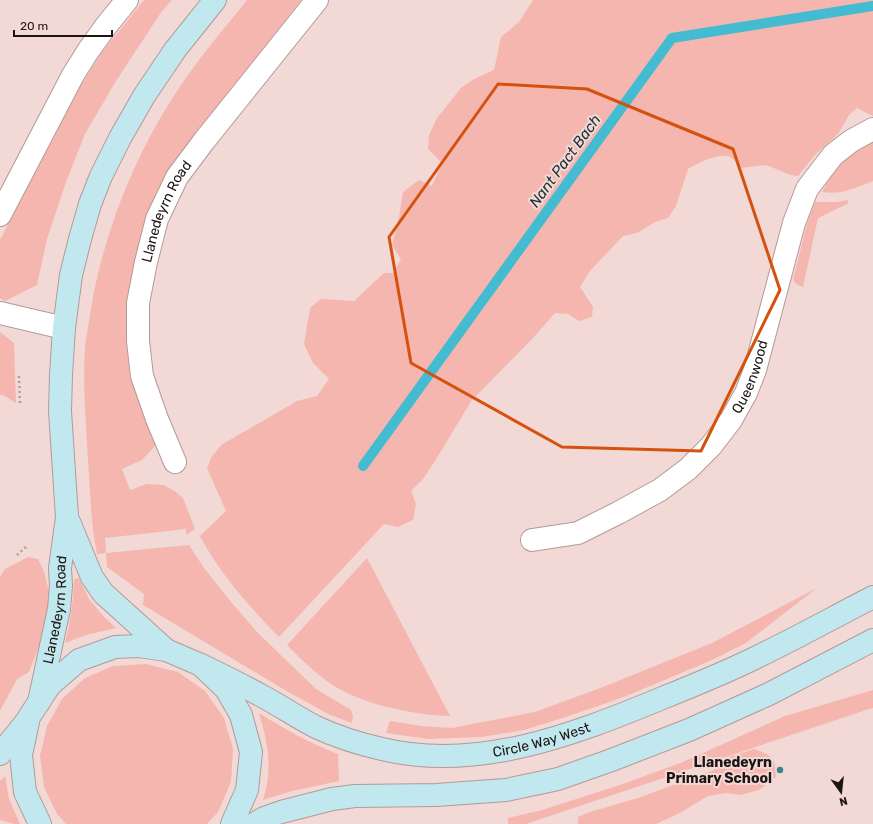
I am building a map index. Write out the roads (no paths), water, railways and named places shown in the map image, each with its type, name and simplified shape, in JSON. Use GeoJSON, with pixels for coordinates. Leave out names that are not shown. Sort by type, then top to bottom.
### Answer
{"type":"FeatureCollection","features":[{"type":"Feature","properties":{"kind":"street"},"geometry":{"type":"LineString","coordinates":[[0,215],[73,75],[106,26],[127,0]]}},
{"type":"Feature","properties":{"kind":"street","name":"Llanedeyrn Road"},"geometry":{"type":"LineString","coordinates":[[40,824],[25,792],[21,755],[34,710],[59,609],[61,586],[60,568],[67,517],[60,411],[61,375],[64,328],[71,275],[90,204],[120,138],[144,96],[175,50],[215,0]]}},
{"type":"Feature","properties":{"kind":"street","name":"Llanedeyrn Road"},"geometry":{"type":"LineString","coordinates":[[175,462],[157,419],[142,376],[138,342],[138,303],[146,262],[157,219],[177,177],[316,0]]}},
{"type":"Feature","properties":{"kind":"street","name":"Queenwood"},"geometry":{"type":"LineString","coordinates":[[532,540],[578,533],[618,513],[660,490],[688,469],[711,446],[731,420],[746,393],[755,370],[794,223],[807,189],[834,155],[851,141],[873,129]]}},
{"type":"Feature","properties":{"kind":"street"},"geometry":{"type":"LineString","coordinates":[[0,313],[28,321],[64,328]]}},
{"type":"Feature","properties":{"kind":"street","name":"Llanedeyrn Road"},"geometry":{"type":"LineString","coordinates":[[67,517],[92,577],[103,593],[166,650]]}},
{"type":"Feature","properties":{"kind":"street","name":"Circle Way West"},"geometry":{"type":"LineString","coordinates":[[166,650],[201,664],[318,728],[341,738],[382,750],[408,755],[464,755],[522,748],[628,712],[705,681],[763,654],[873,597]]}},
{"type":"Feature","properties":{"kind":"street"},"geometry":{"type":"LineString","coordinates":[[254,824],[264,818],[281,812],[332,799],[355,796],[436,795],[506,790],[558,779],[689,730],[770,694],[873,640]]}},
{"type":"Feature","properties":{"kind":"street"},"geometry":{"type":"LineString","coordinates":[[0,754],[34,710],[50,685],[79,660],[115,648],[139,646],[166,650]]}},
{"type":"Feature","properties":{"kind":"street"},"geometry":{"type":"LineString","coordinates":[[201,664],[226,689],[241,715],[250,752],[247,790],[232,824]]}},
{"type":"Feature","properties":{"kind":"waterway","name":"Nant Pact Bach"},"geometry":{"type":"LineString","coordinates":[[363,466],[672,38],[873,6]]}},
{"type":"Feature","properties":{"kind":"place","name":"Llanedeyrn Primary School"},"geometry":{"type":"Point","coordinates":[780,770]}}]}
